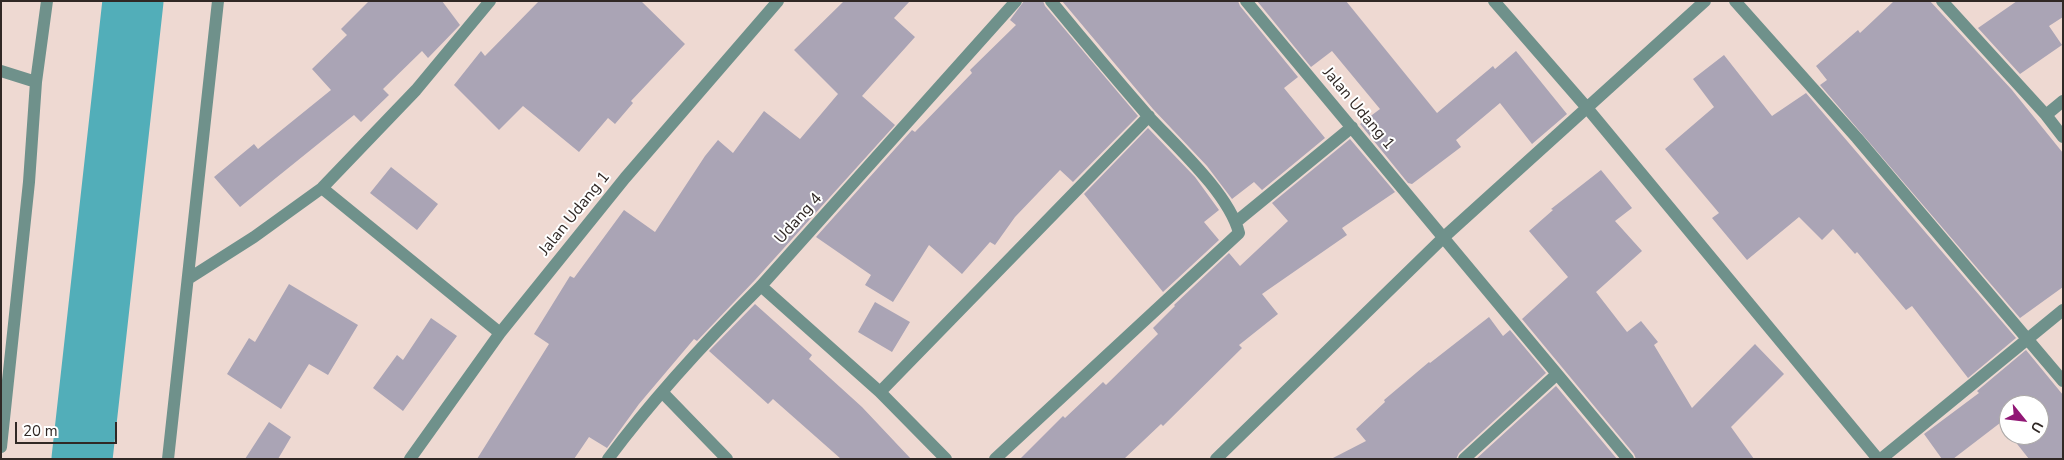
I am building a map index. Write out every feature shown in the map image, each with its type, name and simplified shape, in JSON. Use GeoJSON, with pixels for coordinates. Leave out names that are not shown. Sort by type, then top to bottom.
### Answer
{"type":"FeatureCollection","features":[{"type":"Feature","properties":{"kind":"street"},"geometry":{"type":"LineString","coordinates":[[1,447],[29,182],[36,82],[48,1]]}},
{"type":"Feature","properties":{"kind":"street"},"geometry":{"type":"LineString","coordinates":[[168,459],[218,1]]}},
{"type":"Feature","properties":{"kind":"street"},"geometry":{"type":"LineString","coordinates":[[188,279],[254,237],[322,188],[416,90],[490,1]]}},
{"type":"Feature","properties":{"kind":"street","name":"Jalan Udang 1"},"geometry":{"type":"LineString","coordinates":[[410,459],[500,333],[625,178],[778,1]]}},
{"type":"Feature","properties":{"kind":"street","name":"Udang 4"},"geometry":{"type":"LineString","coordinates":[[608,459],[632,426],[718,329],[761,286],[1016,1]]}},
{"type":"Feature","properties":{"kind":"street"},"geometry":{"type":"LineString","coordinates":[[995,459],[1239,234],[1236,222],[1208,182],[1050,1]]}},
{"type":"Feature","properties":{"kind":"street","name":"Jalan Udang 1"},"geometry":{"type":"LineString","coordinates":[[1246,1],[1628,459]]}},
{"type":"Feature","properties":{"kind":"street"},"geometry":{"type":"LineString","coordinates":[[1494,1],[1588,108],[1879,459],[2063,310]]}},
{"type":"Feature","properties":{"kind":"street"},"geometry":{"type":"LineString","coordinates":[[1216,459],[1444,237],[1705,1]]}},
{"type":"Feature","properties":{"kind":"street"},"geometry":{"type":"LineString","coordinates":[[1735,1],[1857,138],[2026,340],[2063,381]]}},
{"type":"Feature","properties":{"kind":"street"},"geometry":{"type":"LineString","coordinates":[[1946,2],[2063,136]]}},
{"type":"Feature","properties":{"kind":"street"},"geometry":{"type":"LineString","coordinates":[[1,71],[36,82]]}},
{"type":"Feature","properties":{"kind":"street"},"geometry":{"type":"LineString","coordinates":[[2046,115],[2063,102]]}},
{"type":"Feature","properties":{"kind":"street"},"geometry":{"type":"LineString","coordinates":[[880,392],[1149,116]]}},
{"type":"Feature","properties":{"kind":"street"},"geometry":{"type":"LineString","coordinates":[[1236,222],[1352,127]]}},
{"type":"Feature","properties":{"kind":"street"},"geometry":{"type":"LineString","coordinates":[[322,188],[500,333]]}},
{"type":"Feature","properties":{"kind":"street"},"geometry":{"type":"LineString","coordinates":[[761,286],[880,392],[946,459]]}},
{"type":"Feature","properties":{"kind":"street"},"geometry":{"type":"LineString","coordinates":[[1464,459],[1556,375]]}},
{"type":"Feature","properties":{"kind":"street"},"geometry":{"type":"LineString","coordinates":[[662,392],[728,459]]}},
{"type":"Feature","properties":{"kind":"building"},"geometry":{"type":"Polygon","coordinates":[[[369,1],[442,1],[460,25],[428,58],[422,51],[383,89],[389,95],[361,122],[354,115],[240,207],[214,177],[254,144],[258,149],[331,90],[312,69],[347,35],[341,29],[369,1]]]}},
{"type":"Feature","properties":{"kind":"building"},"geometry":{"type":"Polygon","coordinates":[[[539,1],[641,1],[685,44],[631,101],[633,103],[615,124],[608,118],[579,152],[523,106],[499,130],[454,85],[481,51],[485,56],[539,1]]]}},
{"type":"Feature","properties":{"kind":"building"},"geometry":{"type":"Polygon","coordinates":[[[844,1],[910,1],[894,18],[915,37],[862,96],[895,125],[755,280],[697,341],[694,339],[639,404],[607,448],[589,437],[574,459],[477,459],[549,344],[534,334],[570,276],[574,278],[624,210],[655,232],[705,156],[718,140],[733,153],[764,111],[800,139],[838,94],[794,50],[844,1]]]}},
{"type":"Feature","properties":{"kind":"building"},"geometry":{"type":"Polygon","coordinates":[[[1024,1],[1043,1],[1045,6],[1138,116],[1073,182],[1060,170],[1015,217],[995,245],[990,242],[962,274],[929,245],[893,302],[865,285],[871,275],[816,237],[912,130],[915,132],[972,73],[970,70],[1016,25],[1010,20],[1024,1]]]}},
{"type":"Feature","properties":{"kind":"building"},"geometry":{"type":"Polygon","coordinates":[[[1062,1],[1238,1],[1240,6],[1298,77],[1284,88],[1325,138],[1262,190],[1254,182],[1232,199],[1207,166],[1153,109],[1062,1]]]}},
{"type":"Feature","properties":{"kind":"building"},"geometry":{"type":"Polygon","coordinates":[[[1257,1],[1346,1],[1437,113],[1493,66],[1495,69],[1516,51],[1567,114],[1532,144],[1500,103],[1456,140],[1461,147],[1412,184],[1408,183],[1360,124],[1380,109],[1332,51],[1311,67],[1257,1]]]}},
{"type":"Feature","properties":{"kind":"building"},"geometry":{"type":"Polygon","coordinates":[[[1894,1],[1930,1],[2012,90],[2063,153],[2063,287],[2020,318],[1820,85],[1827,80],[1816,66],[1858,30],[1860,33],[1894,1]]]}},
{"type":"Feature","properties":{"kind":"building"},"geometry":{"type":"Polygon","coordinates":[[[2017,1],[2063,1],[2063,17],[2049,26],[2062,45],[2020,74],[1978,28],[2017,1]]]}},
{"type":"Feature","properties":{"kind":"building"},"geometry":{"type":"Polygon","coordinates":[[[1724,55],[1772,116],[1806,93],[2016,338],[1968,378],[1912,306],[1906,310],[1857,252],[1855,254],[1833,229],[1822,240],[1799,217],[1747,260],[1712,218],[1719,213],[1665,149],[1714,107],[1693,79],[1724,55]]]}},
{"type":"Feature","properties":{"kind":"building"},"geometry":{"type":"Polygon","coordinates":[[[1148,128],[1195,177],[1219,210],[1204,222],[1219,240],[1163,292],[1084,194],[1148,128]]]}},
{"type":"Feature","properties":{"kind":"building"},"geometry":{"type":"Polygon","coordinates":[[[1350,139],[1395,192],[1342,228],[1347,235],[1262,294],[1278,314],[1239,345],[1242,348],[1163,426],[1161,424],[1124,459],[1020,459],[1063,416],[1065,418],[1103,382],[1106,385],[1158,334],[1153,328],[1174,305],[1229,253],[1240,266],[1288,221],[1272,203],[1350,139]]]}},
{"type":"Feature","properties":{"kind":"building"},"geometry":{"type":"Polygon","coordinates":[[[391,167],[438,204],[417,230],[370,193],[391,167]]]}},
{"type":"Feature","properties":{"kind":"building"},"geometry":{"type":"Polygon","coordinates":[[[1601,170],[1632,208],[1615,221],[1642,251],[1596,292],[1627,332],[1641,321],[1658,342],[1654,345],[1692,408],[1755,344],[1784,374],[1731,427],[1754,459],[1636,459],[1634,454],[1522,319],[1568,277],[1529,231],[1553,210],[1551,209],[1601,170]]]}},
{"type":"Feature","properties":{"kind":"building"},"geometry":{"type":"Polygon","coordinates":[[[289,284],[358,325],[328,375],[309,364],[281,409],[227,374],[249,338],[255,342],[289,284]]]}},
{"type":"Feature","properties":{"kind":"building"},"geometry":{"type":"Polygon","coordinates":[[[875,302],[910,322],[892,352],[858,332],[875,302]]]}},
{"type":"Feature","properties":{"kind":"building"},"geometry":{"type":"Polygon","coordinates":[[[755,304],[812,355],[809,359],[862,407],[911,459],[841,459],[773,399],[768,404],[709,351],[755,304]]]}},
{"type":"Feature","properties":{"kind":"building"},"geometry":{"type":"Polygon","coordinates":[[[1489,317],[1503,336],[1510,330],[1546,373],[1459,453],[1456,459],[1331,459],[1366,441],[1356,429],[1385,402],[1384,400],[1429,362],[1489,317]]]}},
{"type":"Feature","properties":{"kind":"building"},"geometry":{"type":"Polygon","coordinates":[[[431,318],[457,336],[403,411],[373,388],[397,355],[403,360],[431,318]]]}},
{"type":"Feature","properties":{"kind":"building"},"geometry":{"type":"Polygon","coordinates":[[[2026,350],[2063,395],[2063,459],[2029,459],[2018,445],[2049,445],[2049,395],[1999,395],[1999,424],[1953,459],[1942,459],[1924,434],[1979,393],[1977,391],[2026,350]]]}},
{"type":"Feature","properties":{"kind":"building"},"geometry":{"type":"Polygon","coordinates":[[[1556,386],[1617,459],[1476,459],[1556,386]]]}},
{"type":"Feature","properties":{"kind":"building"},"geometry":{"type":"Polygon","coordinates":[[[269,422],[291,437],[278,459],[245,459],[269,422]]]}},
{"type":"Feature","properties":{"kind":"waterway"},"geometry":{"type":"LineString","coordinates":[[82,459],[133,1]]}}]}
